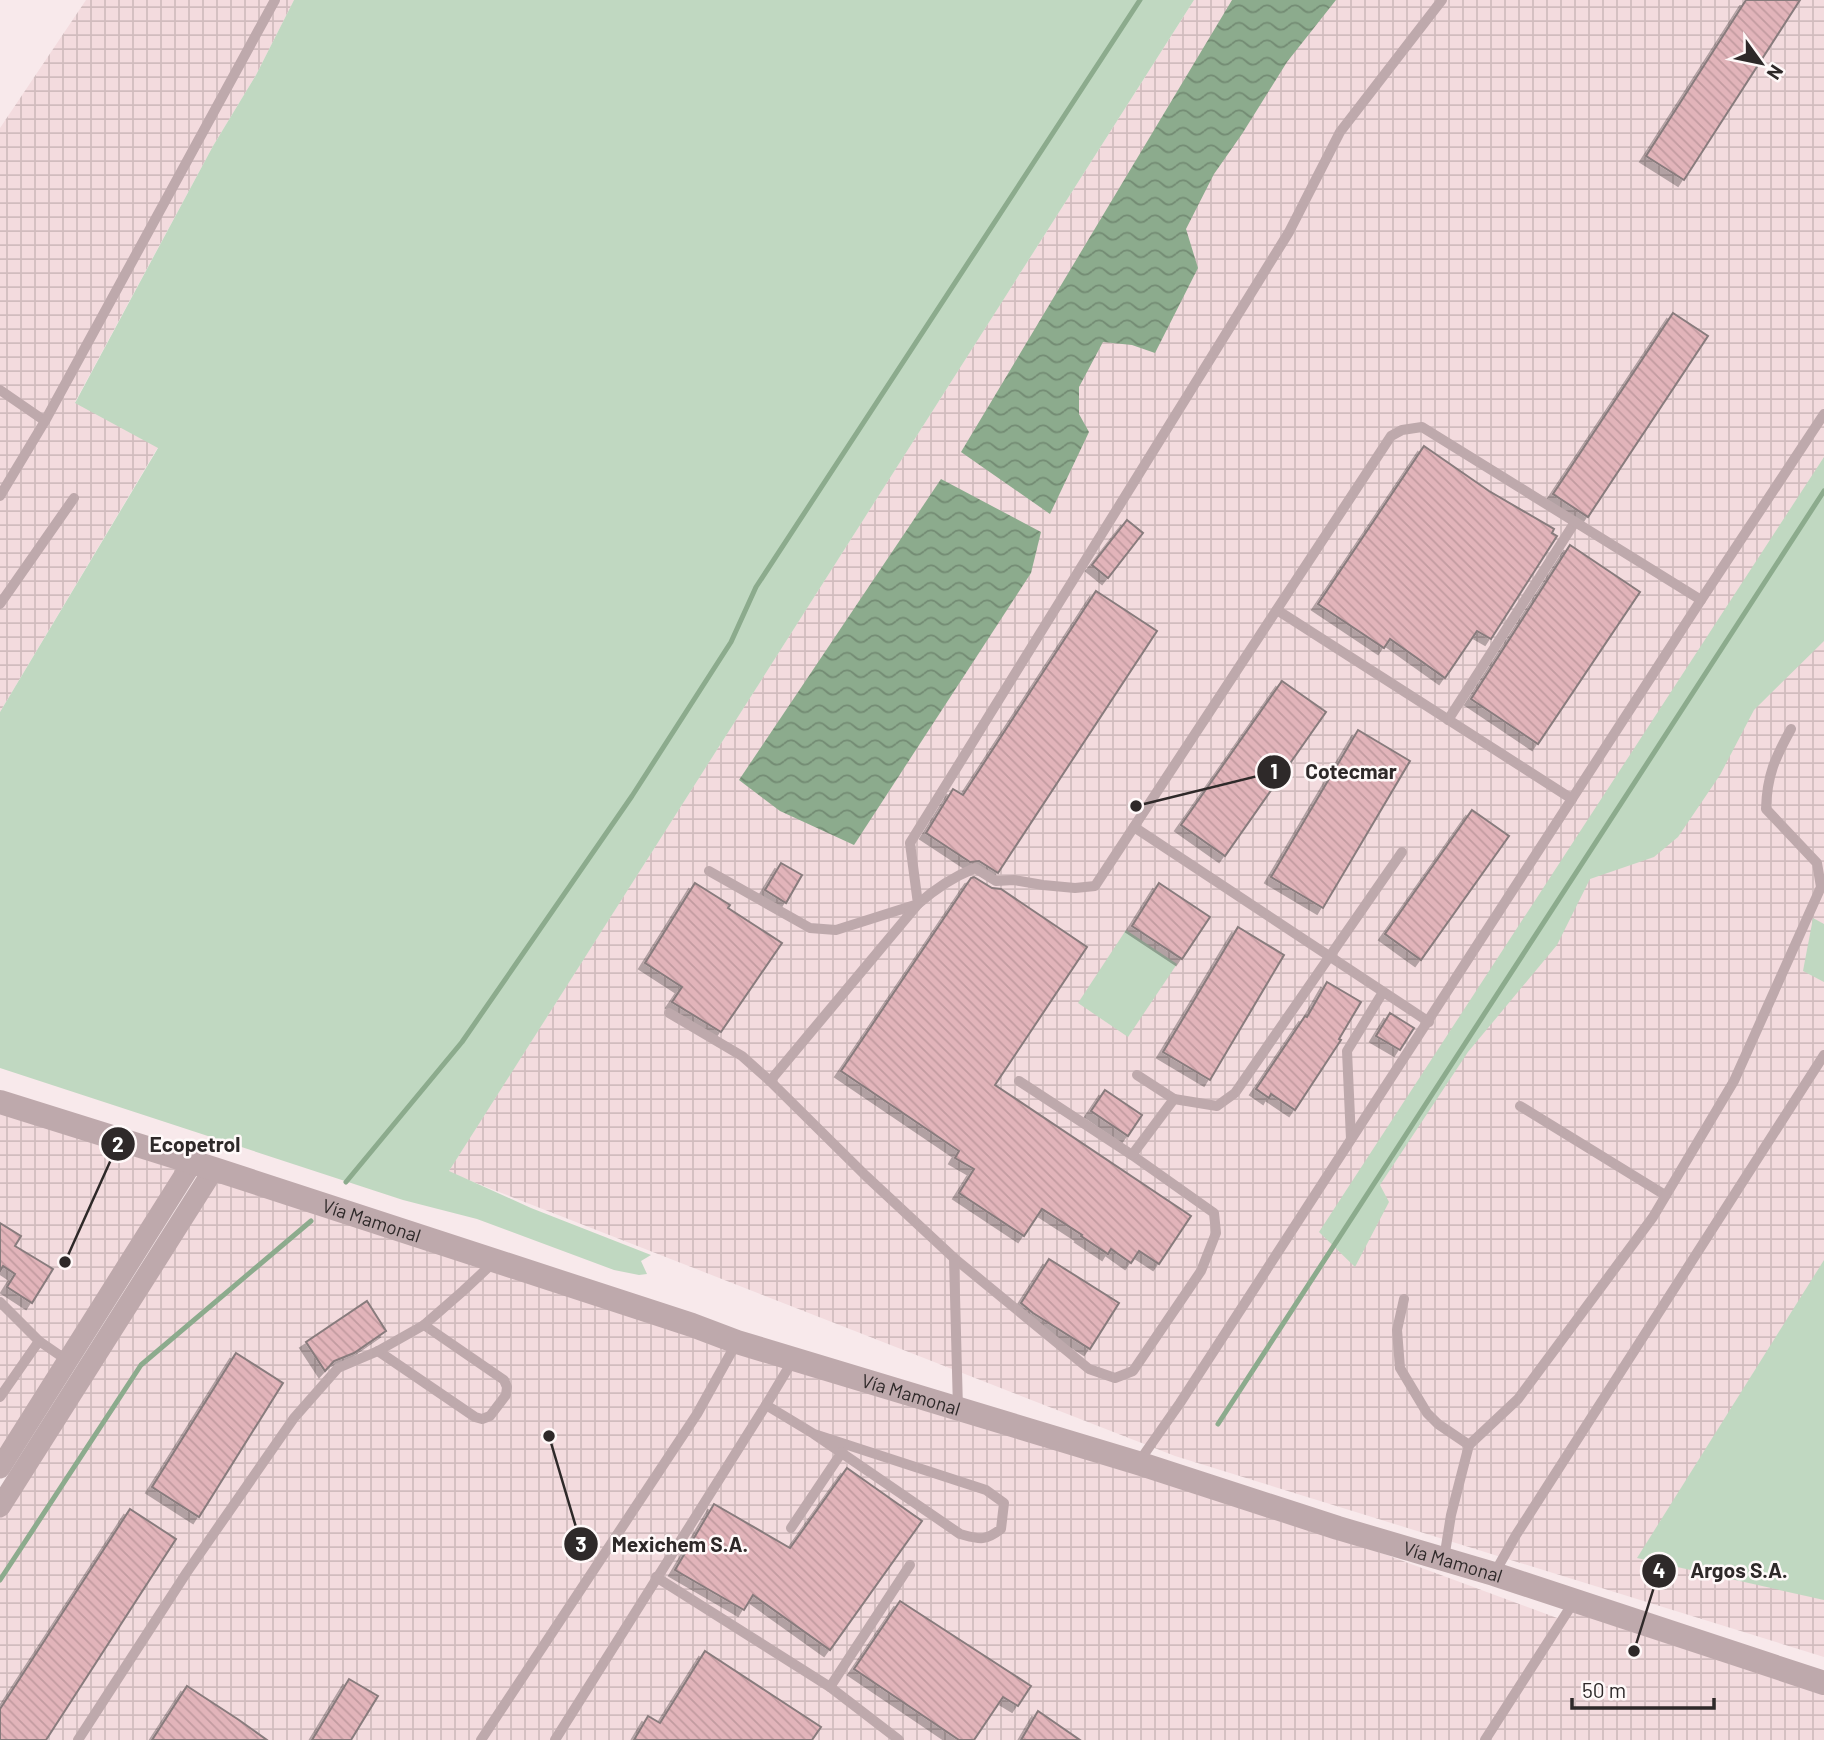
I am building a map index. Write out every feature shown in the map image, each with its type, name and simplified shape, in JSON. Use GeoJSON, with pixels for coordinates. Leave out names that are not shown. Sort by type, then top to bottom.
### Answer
{"type":"FeatureCollection","features":[{"type":"Feature","properties":{"kind":"street","name":"Vía Mamonal"},"geometry":{"type":"LineString","coordinates":[[0,1102],[692,1325],[737,1342],[1494,1574],[1824,1683]]}},
{"type":"Feature","properties":{"kind":"street"},"geometry":{"type":"LineString","coordinates":[[0,1468],[68,1361],[203,1166]]}},
{"type":"Feature","properties":{"kind":"street"},"geometry":{"type":"LineString","coordinates":[[0,1507],[203,1166]]}},
{"type":"Feature","properties":{"kind":"lane"},"geometry":{"type":"LineString","coordinates":[[0,496],[45,421],[275,0]]}},
{"type":"Feature","properties":{"kind":"lane"},"geometry":{"type":"LineString","coordinates":[[918,904],[910,843],[1289,232],[1340,132],[1442,0]]}},
{"type":"Feature","properties":{"kind":"lane"},"geometry":{"type":"LineString","coordinates":[[0,390],[45,421]]}},
{"type":"Feature","properties":{"kind":"lane"},"geometry":{"type":"LineString","coordinates":[[1138,1463],[1180,1403],[1824,414]]}},
{"type":"Feature","properties":{"kind":"lane"},"geometry":{"type":"LineString","coordinates":[[770,1081],[918,904],[936,888],[959,874],[975,868],[996,881],[1014,880],[1093,888],[1391,436],[1402,429],[1422,427],[1701,600]]}},
{"type":"Feature","properties":{"kind":"lane"},"geometry":{"type":"LineString","coordinates":[[0,604],[74,498]]}},
{"type":"Feature","properties":{"kind":"lane"},"geometry":{"type":"LineString","coordinates":[[1448,720],[1575,522]]}},
{"type":"Feature","properties":{"kind":"lane"},"geometry":{"type":"LineString","coordinates":[[1278,610],[1572,799]]}},
{"type":"Feature","properties":{"kind":"lane"},"geometry":{"type":"LineString","coordinates":[[1444,1559],[1451,1515],[1469,1445],[1518,1399],[1653,1217],[1734,1082],[1821,887],[1817,863],[1766,809],[1766,789],[1774,760],[1791,729]]}},
{"type":"Feature","properties":{"kind":"lane"},"geometry":{"type":"LineString","coordinates":[[1134,827],[1429,1022]]}},
{"type":"Feature","properties":{"kind":"lane"},"geometry":{"type":"LineString","coordinates":[[1137,1075],[1174,1099],[1217,1106],[1235,1093],[1402,852]]}},
{"type":"Feature","properties":{"kind":"lane"},"geometry":{"type":"LineString","coordinates":[[709,871],[810,928],[836,930],[918,904]]}},
{"type":"Feature","properties":{"kind":"lane"},"geometry":{"type":"LineString","coordinates":[[1351,1139],[1347,1051],[1383,992]]}},
{"type":"Feature","properties":{"kind":"lane"},"geometry":{"type":"LineString","coordinates":[[669,1013],[742,1056],[954,1258],[1089,1369],[1115,1378],[1133,1371],[1201,1271],[1216,1233],[1214,1213],[1019,1081]]}},
{"type":"Feature","properties":{"kind":"lane"},"geometry":{"type":"LineString","coordinates":[[1494,1574],[1516,1535],[1824,1055]]}},
{"type":"Feature","properties":{"kind":"lane"},"geometry":{"type":"LineString","coordinates":[[1132,1155],[1174,1099]]}},
{"type":"Feature","properties":{"kind":"lane"},"geometry":{"type":"LineString","coordinates":[[1520,1106],[1665,1195]]}},
{"type":"Feature","properties":{"kind":"lane"},"geometry":{"type":"LineString","coordinates":[[954,1258],[958,1409]]}},
{"type":"Feature","properties":{"kind":"lane"},"geometry":{"type":"LineString","coordinates":[[78,1740],[187,1572],[294,1418],[338,1368],[378,1352],[424,1325],[495,1261]]}},
{"type":"Feature","properties":{"kind":"lane"},"geometry":{"type":"LineString","coordinates":[[1404,1299],[1397,1330],[1400,1368],[1427,1413],[1469,1445]]}},
{"type":"Feature","properties":{"kind":"lane"},"geometry":{"type":"LineString","coordinates":[[0,1303],[39,1341],[68,1361]]}},
{"type":"Feature","properties":{"kind":"lane"},"geometry":{"type":"LineString","coordinates":[[378,1352],[475,1417],[482,1419],[490,1416],[506,1395],[504,1380],[424,1325]]}},
{"type":"Feature","properties":{"kind":"lane"},"geometry":{"type":"LineString","coordinates":[[2,1391],[39,1341]]}},
{"type":"Feature","properties":{"kind":"lane"},"geometry":{"type":"LineString","coordinates":[[481,1740],[697,1414],[737,1342]]}},
{"type":"Feature","properties":{"kind":"lane"},"geometry":{"type":"LineString","coordinates":[[555,1740],[793,1359]]}},
{"type":"Feature","properties":{"kind":"lane"},"geometry":{"type":"LineString","coordinates":[[766,1405],[842,1452],[960,1534],[979,1539],[990,1538],[1002,1529],[1004,1503],[986,1490],[814,1434]]}},
{"type":"Feature","properties":{"kind":"lane"},"geometry":{"type":"LineString","coordinates":[[791,1528],[842,1452]]}},
{"type":"Feature","properties":{"kind":"lane"},"geometry":{"type":"LineString","coordinates":[[830,1687],[910,1565]]}},
{"type":"Feature","properties":{"kind":"lane"},"geometry":{"type":"LineString","coordinates":[[656,1577],[830,1687],[900,1740]]}},
{"type":"Feature","properties":{"kind":"lane"},"geometry":{"type":"LineString","coordinates":[[1485,1740],[1575,1600]]}},
{"type":"Feature","properties":{"kind":"shaded area"},"geometry":{"type":"Polygon","coordinates":[[[86,0],[294,0],[256,75],[213,146],[75,402],[158,447],[0,712],[0,128],[86,0]]]}},
{"type":"Feature","properties":{"kind":"shaded area"},"geometry":{"type":"Polygon","coordinates":[[[294,0],[1194,0],[449,1171],[531,1208],[651,1255],[641,1261],[647,1274],[614,1270],[477,1219],[403,1200],[0,1068],[0,712],[158,448],[75,403],[213,146],[256,75],[294,0]]]}},
{"type":"Feature","properties":{"kind":"shaded area"},"geometry":{"type":"Polygon","coordinates":[[[1194,0],[1824,0],[1824,1657],[1175,1456],[448,1172],[1194,0]]]}},
{"type":"Feature","properties":{"kind":"shaded area"},"geometry":{"type":"Polygon","coordinates":[[[1824,457],[1824,641],[1754,710],[1720,775],[1678,837],[1654,857],[1590,879],[1557,945],[1468,1052],[1380,1185],[1389,1202],[1355,1267],[1319,1232],[1824,457]]]}},
{"type":"Feature","properties":{"kind":"shaded area"},"geometry":{"type":"Polygon","coordinates":[[[1813,918],[1824,924],[1824,982],[1803,971],[1813,918]]]}},
{"type":"Feature","properties":{"kind":"shaded area"},"geometry":{"type":"Polygon","coordinates":[[[1126,930],[1177,964],[1128,1037],[1078,1003],[1126,930]]]}},
{"type":"Feature","properties":{"kind":"shaded area"},"geometry":{"type":"Polygon","coordinates":[[[0,1102],[192,1163],[0,1462],[0,1102]]]}},
{"type":"Feature","properties":{"kind":"shaded area"},"geometry":{"type":"Polygon","coordinates":[[[219,1179],[1138,1463],[1560,1619],[1575,1600],[1824,1683],[1824,1740],[0,1740],[0,1513],[219,1179]]]}},
{"type":"Feature","properties":{"kind":"shaded area"},"geometry":{"type":"Polygon","coordinates":[[[1824,1260],[1824,1600],[1637,1558],[1824,1260]]]}},
{"type":"Feature","properties":{"kind":"water"},"geometry":{"type":"Polygon","coordinates":[[[1232,0],[1336,0],[1287,62],[1214,174],[1186,229],[1198,268],[1155,353],[1132,345],[1103,342],[1079,387],[1079,414],[1089,432],[1050,514],[961,452],[1232,0]]]}},
{"type":"Feature","properties":{"kind":"water"},"geometry":{"type":"Polygon","coordinates":[[[941,479],[1041,532],[1031,573],[854,845],[780,811],[739,780],[941,479]]]}},
{"type":"Feature","properties":{"kind":"building"},"geometry":{"type":"Polygon","coordinates":[[[1746,0],[1800,0],[1684,180],[1646,156],[1746,0]]]}},
{"type":"Feature","properties":{"kind":"building"},"geometry":{"type":"Polygon","coordinates":[[[1673,313],[1708,336],[1588,517],[1553,494],[1673,313]]]}},
{"type":"Feature","properties":{"kind":"building"},"geometry":{"type":"Polygon","coordinates":[[[1424,446],[1489,491],[1554,529],[1552,533],[1557,536],[1491,639],[1477,631],[1445,678],[1390,639],[1384,648],[1318,604],[1424,446]]]}},
{"type":"Feature","properties":{"kind":"building"},"geometry":{"type":"Polygon","coordinates":[[[1127,520],[1143,533],[1108,578],[1092,565],[1127,520]]]}},
{"type":"Feature","properties":{"kind":"building"},"geometry":{"type":"Polygon","coordinates":[[[1570,545],[1640,592],[1538,744],[1471,699],[1570,545]]]}},
{"type":"Feature","properties":{"kind":"building"},"geometry":{"type":"Polygon","coordinates":[[[1096,591],[1157,631],[998,873],[979,861],[970,862],[926,833],[953,789],[963,795],[1096,591]]]}},
{"type":"Feature","properties":{"kind":"building"},"geometry":{"type":"Polygon","coordinates":[[[1282,681],[1326,712],[1225,856],[1181,825],[1282,681]]]}},
{"type":"Feature","properties":{"kind":"building"},"geometry":{"type":"Polygon","coordinates":[[[1358,730],[1410,761],[1323,908],[1271,877],[1358,730]]]}},
{"type":"Feature","properties":{"kind":"building"},"geometry":{"type":"Polygon","coordinates":[[[1472,810],[1509,836],[1421,960],[1385,934],[1472,810]]]}},
{"type":"Feature","properties":{"kind":"building"},"geometry":{"type":"Polygon","coordinates":[[[781,863],[802,875],[786,903],[765,890],[781,863]]]}},
{"type":"Feature","properties":{"kind":"building"},"geometry":{"type":"Polygon","coordinates":[[[974,877],[992,888],[1001,889],[1087,947],[995,1085],[1191,1216],[1159,1264],[1139,1251],[1131,1263],[1111,1249],[1108,1254],[1042,1209],[1024,1236],[959,1193],[974,1169],[955,1158],[959,1151],[841,1071],[974,877]]]}},
{"type":"Feature","properties":{"kind":"building"},"geometry":{"type":"Polygon","coordinates":[[[695,883],[782,943],[721,1032],[672,1002],[682,987],[645,963],[695,883]]]}},
{"type":"Feature","properties":{"kind":"building"},"geometry":{"type":"Polygon","coordinates":[[[1159,883],[1210,917],[1182,959],[1132,926],[1159,883]]]}},
{"type":"Feature","properties":{"kind":"building"},"geometry":{"type":"Polygon","coordinates":[[[1238,927],[1284,955],[1210,1080],[1163,1052],[1238,927]]]}},
{"type":"Feature","properties":{"kind":"building"},"geometry":{"type":"Polygon","coordinates":[[[1327,982],[1361,1002],[1339,1039],[1341,1040],[1295,1110],[1271,1094],[1269,1098],[1256,1089],[1305,1016],[1307,1017],[1327,982]]]}},
{"type":"Feature","properties":{"kind":"building"},"geometry":{"type":"Polygon","coordinates":[[[1390,1013],[1414,1028],[1400,1050],[1376,1036],[1390,1013]]]}},
{"type":"Feature","properties":{"kind":"building"},"geometry":{"type":"Polygon","coordinates":[[[1105,1090],[1142,1115],[1128,1136],[1091,1111],[1105,1090]]]}},
{"type":"Feature","properties":{"kind":"building"},"geometry":{"type":"Polygon","coordinates":[[[0,1223],[21,1236],[15,1246],[53,1269],[32,1303],[7,1287],[15,1274],[3,1266],[0,1271],[0,1223]]]}},
{"type":"Feature","properties":{"kind":"building"},"geometry":{"type":"Polygon","coordinates":[[[1049,1259],[1119,1303],[1090,1349],[1021,1303],[1049,1259]]]}},
{"type":"Feature","properties":{"kind":"building"},"geometry":{"type":"Polygon","coordinates":[[[367,1301],[386,1331],[354,1353],[334,1361],[325,1371],[306,1342],[367,1301]]]}},
{"type":"Feature","properties":{"kind":"building"},"geometry":{"type":"Polygon","coordinates":[[[236,1353],[283,1383],[199,1517],[152,1487],[236,1353]]]}},
{"type":"Feature","properties":{"kind":"building"},"geometry":{"type":"Polygon","coordinates":[[[847,1468],[922,1521],[830,1650],[753,1595],[744,1610],[675,1570],[714,1504],[790,1548],[847,1468]]]}},
{"type":"Feature","properties":{"kind":"building"},"geometry":{"type":"Polygon","coordinates":[[[130,1509],[176,1539],[46,1740],[0,1740],[0,1709],[130,1509]]]}},
{"type":"Feature","properties":{"kind":"building"},"geometry":{"type":"Polygon","coordinates":[[[900,1601],[1031,1686],[1018,1706],[1003,1697],[974,1740],[959,1740],[854,1669],[900,1601]]]}},
{"type":"Feature","properties":{"kind":"building"},"geometry":{"type":"Polygon","coordinates":[[[705,1651],[821,1727],[812,1740],[634,1740],[648,1716],[660,1723],[705,1651]]]}},
{"type":"Feature","properties":{"kind":"building"},"geometry":{"type":"Polygon","coordinates":[[[349,1679],[378,1696],[351,1740],[312,1740],[349,1679]]]}},
{"type":"Feature","properties":{"kind":"building"},"geometry":{"type":"Polygon","coordinates":[[[187,1686],[239,1720],[267,1740],[152,1740],[187,1686]]]}},
{"type":"Feature","properties":{"kind":"building"},"geometry":{"type":"Polygon","coordinates":[[[1038,1711],[1080,1740],[1021,1740],[1038,1711]]]}},
{"type":"Feature","properties":{"kind":"waterway"},"geometry":{"type":"LineString","coordinates":[[346,1182],[462,1042],[632,796],[731,642],[756,587],[1140,0]]}},
{"type":"Feature","properties":{"kind":"waterway"},"geometry":{"type":"LineString","coordinates":[[1218,1424],[1824,491]]}},
{"type":"Feature","properties":{"kind":"waterway"},"geometry":{"type":"LineString","coordinates":[[0,1580],[141,1365],[311,1221]]}},
{"type":"Feature","properties":{"kind":"place","name":"Cotecmar"},"geometry":{"type":"Point","coordinates":[1136,806]}},
{"type":"Feature","properties":{"kind":"place","name":"Ecopetrol"},"geometry":{"type":"Point","coordinates":[65,1262]}},
{"type":"Feature","properties":{"kind":"place","name":"Mexichem S.A."},"geometry":{"type":"Point","coordinates":[549,1436]}},
{"type":"Feature","properties":{"kind":"place","name":"Argos S.A."},"geometry":{"type":"Point","coordinates":[1634,1651]}}]}
